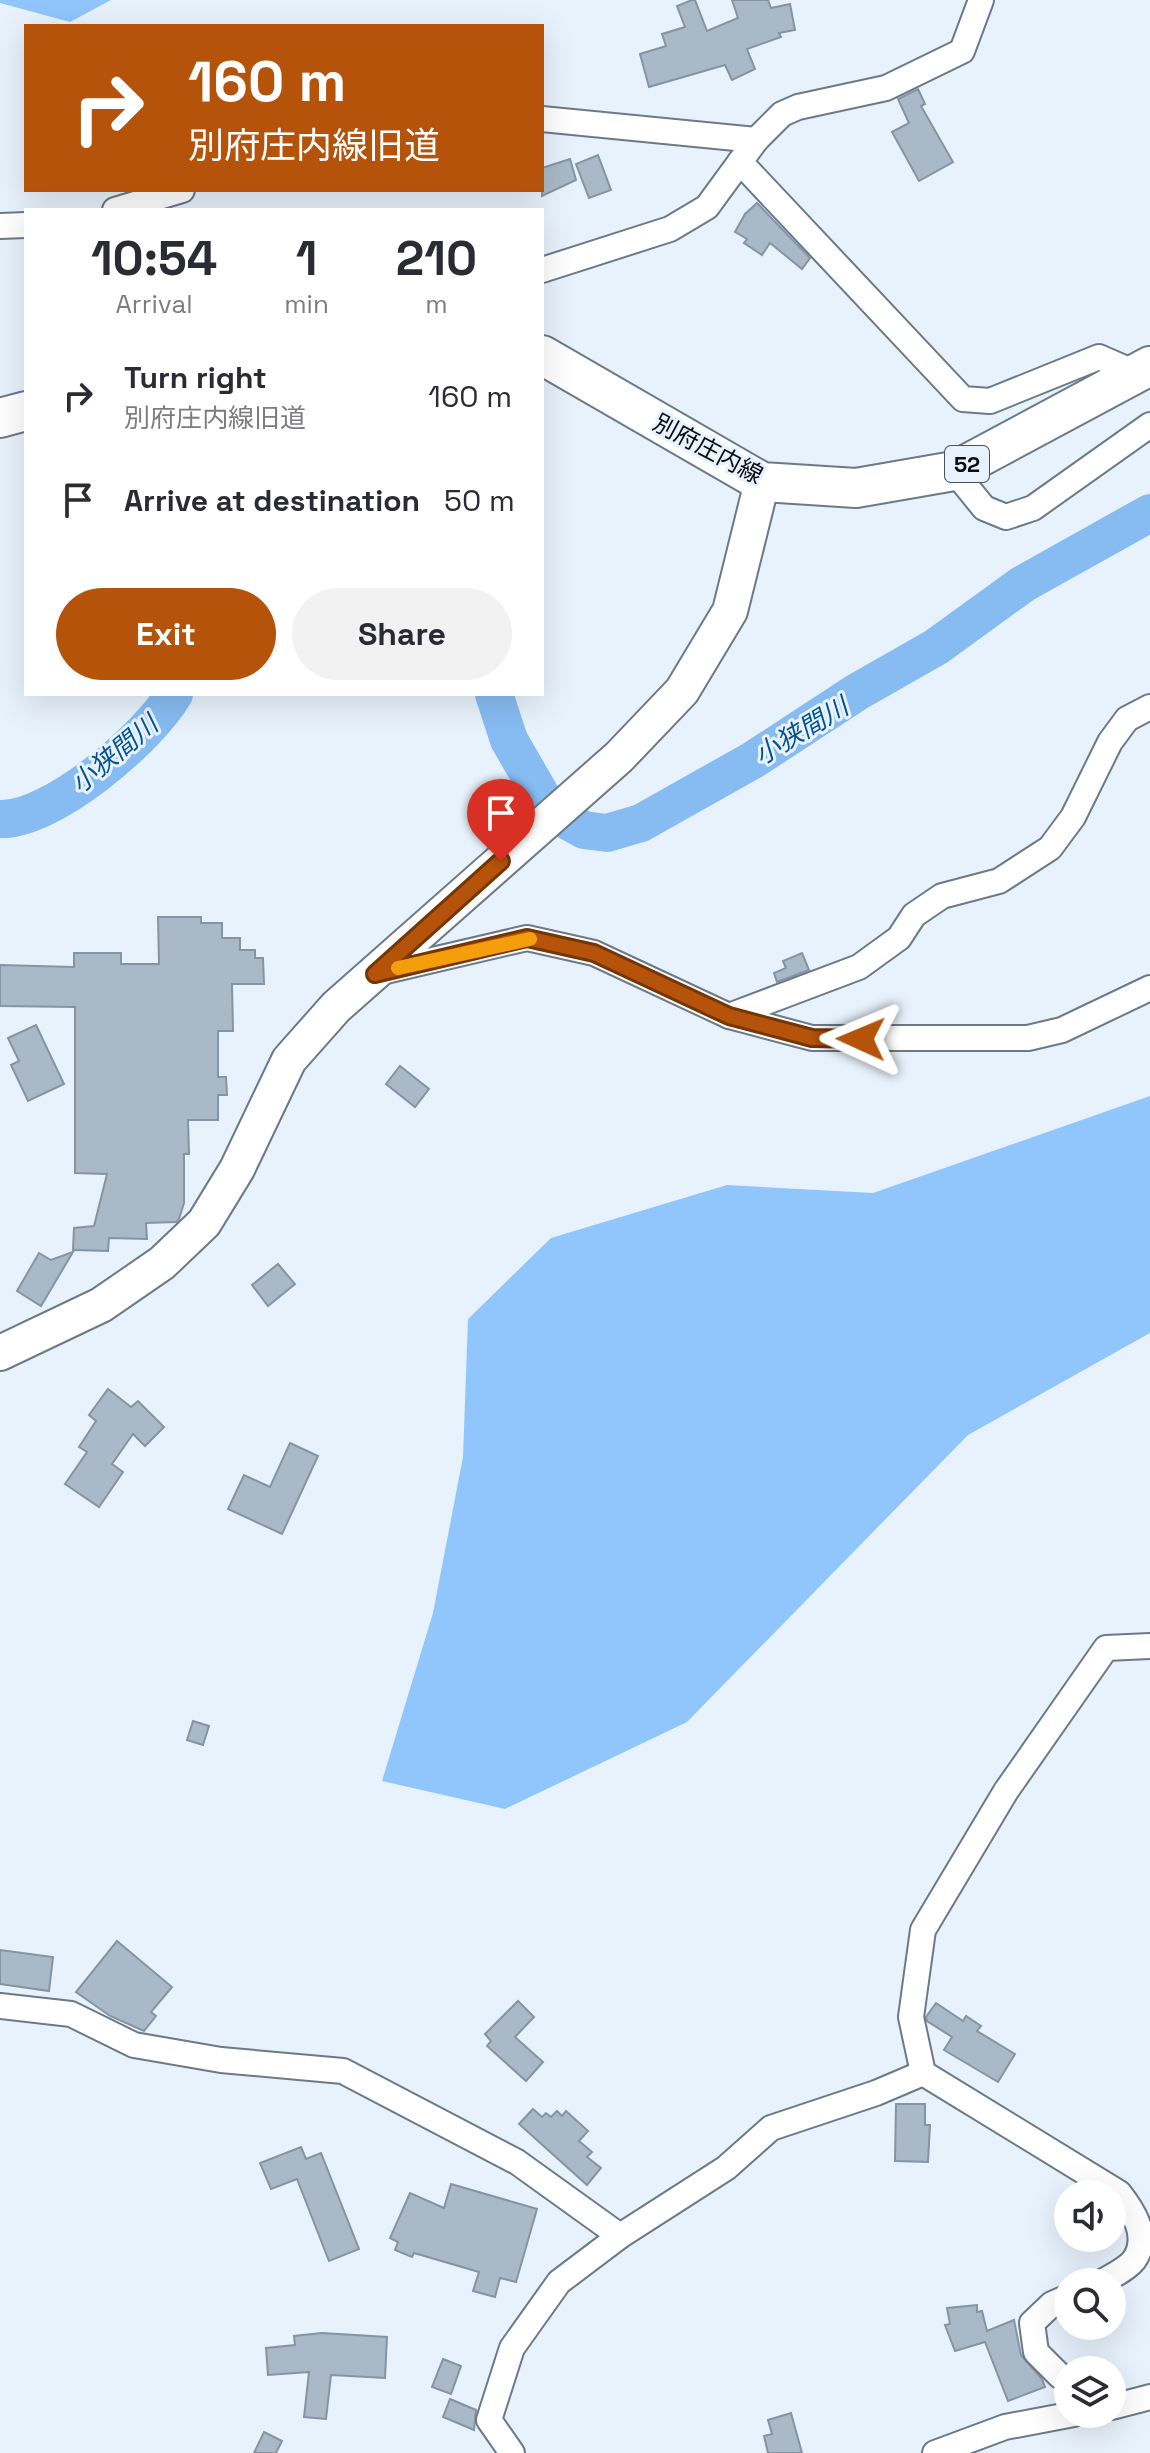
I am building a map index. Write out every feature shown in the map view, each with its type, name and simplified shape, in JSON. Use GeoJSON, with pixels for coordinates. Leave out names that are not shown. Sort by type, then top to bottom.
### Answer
{"type":"FeatureCollection","features":[{"type":"Feature","properties":{"kind":"main road","name":"別府庄内線"},"geometry":{"type":"LineString","coordinates":[[544,356],[762,482],[856,488],[954,471],[1144,370]]}},
{"type":"Feature","properties":{"kind":"main road"},"geometry":{"type":"LineString","coordinates":[[0,418],[24,412]]}},
{"type":"Feature","properties":{"kind":"street"},"geometry":{"type":"LineString","coordinates":[[544,269],[670,229],[707,207],[756,140],[782,114],[798,107],[886,88],[962,51],[981,0]]}},
{"type":"Feature","properties":{"kind":"street"},"geometry":{"type":"LineString","coordinates":[[544,119],[756,140]]}},
{"type":"Feature","properties":{"kind":"street"},"geometry":{"type":"LineString","coordinates":[[740,162],[963,399],[990,401],[1099,357],[1144,370]]}},
{"type":"Feature","properties":{"kind":"street"},"geometry":{"type":"LineString","coordinates":[[122,208],[175,192]]}},
{"type":"Feature","properties":{"kind":"street"},"geometry":{"type":"LineString","coordinates":[[0,226],[24,225]]}},
{"type":"Feature","properties":{"kind":"street"},"geometry":{"type":"LineString","coordinates":[[954,471],[984,508],[1006,517],[1033,508],[1150,425]]}},
{"type":"Feature","properties":{"kind":"street"},"geometry":{"type":"LineString","coordinates":[[0,1353],[101,1305],[162,1263],[204,1223],[237,1169],[289,1060],[336,1007],[619,757],[682,691],[730,611],[762,482]]}},
{"type":"Feature","properties":{"kind":"street"},"geometry":{"type":"LineString","coordinates":[[729,1016],[859,967],[899,938],[914,915],[942,896],[999,881],[1050,848],[1073,817],[1110,742],[1127,719],[1150,707]]}},
{"type":"Feature","properties":{"kind":"street"},"geometry":{"type":"LineString","coordinates":[[375,974],[527,938],[594,953],[729,1016],[812,1038],[1028,1038],[1062,1030],[1150,988]]}},
{"type":"Feature","properties":{"kind":"street"},"geometry":{"type":"LineString","coordinates":[[1123,2268],[1135,2260],[1144,2238],[1138,2217],[1119,2193],[923,2073],[911,2017],[923,1930],[1006,1791],[1106,1648],[1150,1646]]}},
{"type":"Feature","properties":{"kind":"street"},"geometry":{"type":"LineString","coordinates":[[0,2006],[71,2014],[134,2045],[221,2060],[343,2071],[517,2162],[620,2236]]}},
{"type":"Feature","properties":{"kind":"street"},"geometry":{"type":"LineString","coordinates":[[512,2453],[489,2420],[512,2348],[559,2282],[620,2236],[726,2168],[771,2128],[876,2093],[923,2073]]}},
{"type":"Feature","properties":{"kind":"street"},"geometry":{"type":"LineString","coordinates":[[1054,2303],[1032,2323],[1036,2352],[1054,2370]]}},
{"type":"Feature","properties":{"kind":"street"},"geometry":{"type":"LineString","coordinates":[[1126,2403],[1150,2397]]}},
{"type":"Feature","properties":{"kind":"street"},"geometry":{"type":"LineString","coordinates":[[935,2453],[1005,2427],[1054,2418]]}},
{"type":"Feature","properties":{"kind":"shaded area"},"geometry":{"type":"Polygon","coordinates":[[[0,0],[111,0],[70,22],[0,3],[0,0]]]}},
{"type":"Feature","properties":{"kind":"shaded area"},"geometry":{"type":"Polygon","coordinates":[[[1150,1096],[1150,1333],[968,1435],[687,1722],[505,1809],[382,1781],[433,1613],[463,1457],[468,1319],[551,1238],[727,1185],[873,1193],[1150,1096]]]}},
{"type":"Feature","properties":{"kind":"building"},"geometry":{"type":"Polygon","coordinates":[[[695,0],[707,31],[738,18],[732,0],[768,0],[771,8],[790,4],[795,30],[779,33],[781,37],[747,49],[755,69],[732,80],[725,65],[649,87],[640,54],[666,46],[662,34],[685,27],[677,6],[695,0]]]}},
{"type":"Feature","properties":{"kind":"building"},"geometry":{"type":"Polygon","coordinates":[[[918,89],[925,104],[921,106],[953,162],[919,181],[892,132],[909,123],[898,99],[918,89]]]}},
{"type":"Feature","properties":{"kind":"building"},"geometry":{"type":"Polygon","coordinates":[[[598,155],[611,190],[589,198],[576,164],[598,155]]]}},
{"type":"Feature","properties":{"kind":"building"},"geometry":{"type":"Polygon","coordinates":[[[570,159],[576,180],[542,196],[544,167],[570,159]]]}},
{"type":"Feature","properties":{"kind":"building"},"geometry":{"type":"Polygon","coordinates":[[[757,203],[810,258],[802,269],[770,243],[762,255],[744,243],[747,239],[735,232],[745,214],[757,203]]]}},
{"type":"Feature","properties":{"kind":"building"},"geometry":{"type":"Polygon","coordinates":[[[158,917],[201,917],[201,923],[222,923],[222,938],[240,938],[240,950],[255,950],[255,958],[263,958],[264,984],[232,984],[233,1031],[218,1031],[218,1077],[226,1077],[227,1095],[218,1095],[218,1120],[188,1120],[189,1154],[184,1154],[184,1203],[179,1219],[176,1222],[146,1223],[147,1239],[109,1238],[108,1251],[73,1250],[74,1228],[94,1226],[107,1174],[75,1173],[75,1007],[0,1006],[0,965],[74,967],[74,953],[121,953],[121,964],[159,964],[158,917]]]}},
{"type":"Feature","properties":{"kind":"building"},"geometry":{"type":"Polygon","coordinates":[[[802,953],[809,970],[777,982],[774,973],[786,968],[783,961],[802,953]]]}},
{"type":"Feature","properties":{"kind":"building"},"geometry":{"type":"Polygon","coordinates":[[[36,1025],[64,1084],[28,1101],[11,1065],[19,1061],[8,1038],[36,1025]]]}},
{"type":"Feature","properties":{"kind":"building"},"geometry":{"type":"Polygon","coordinates":[[[400,1066],[429,1089],[415,1107],[386,1084],[400,1066]]]}},
{"type":"Feature","properties":{"kind":"building"},"geometry":{"type":"Polygon","coordinates":[[[73,1252],[41,1306],[17,1291],[39,1253],[51,1260],[73,1252]]]}},
{"type":"Feature","properties":{"kind":"building"},"geometry":{"type":"Polygon","coordinates":[[[278,1264],[295,1284],[268,1306],[252,1285],[278,1264]]]}},
{"type":"Feature","properties":{"kind":"building"},"geometry":{"type":"Polygon","coordinates":[[[108,1389],[131,1407],[138,1401],[164,1427],[145,1446],[133,1434],[112,1464],[123,1472],[99,1507],[65,1484],[87,1452],[79,1447],[96,1421],[89,1415],[108,1389]]]}},
{"type":"Feature","properties":{"kind":"building"},"geometry":{"type":"Polygon","coordinates":[[[290,1443],[318,1456],[282,1534],[228,1509],[244,1475],[270,1487],[290,1443]]]}},
{"type":"Feature","properties":{"kind":"building"},"geometry":{"type":"Polygon","coordinates":[[[193,1721],[209,1726],[203,1745],[187,1740],[193,1721]]]}},
{"type":"Feature","properties":{"kind":"building"},"geometry":{"type":"Polygon","coordinates":[[[117,1941],[172,1987],[151,2012],[156,2016],[144,2031],[110,2016],[76,1992],[117,1941]]]}},
{"type":"Feature","properties":{"kind":"building"},"geometry":{"type":"Polygon","coordinates":[[[0,1950],[53,1957],[49,1991],[0,1984],[0,1950]]]}},
{"type":"Feature","properties":{"kind":"building"},"geometry":{"type":"Polygon","coordinates":[[[518,2001],[534,2017],[515,2037],[543,2062],[526,2081],[487,2046],[491,2041],[485,2034],[518,2001]]]}},
{"type":"Feature","properties":{"kind":"building"},"geometry":{"type":"Polygon","coordinates":[[[936,2003],[963,2021],[966,2016],[981,2026],[977,2031],[1015,2054],[998,2082],[944,2050],[952,2037],[927,2021],[926,2017],[936,2003]]]}},
{"type":"Feature","properties":{"kind":"building"},"geometry":{"type":"Polygon","coordinates":[[[896,2104],[925,2104],[925,2125],[930,2125],[928,2162],[895,2161],[896,2104]]]}},
{"type":"Feature","properties":{"kind":"building"},"geometry":{"type":"Polygon","coordinates":[[[533,2109],[542,2117],[546,2113],[551,2117],[557,2111],[562,2116],[566,2111],[588,2131],[579,2141],[592,2152],[587,2157],[601,2168],[587,2185],[519,2124],[533,2109]]]}},
{"type":"Feature","properties":{"kind":"building"},"geometry":{"type":"Polygon","coordinates":[[[301,2147],[306,2159],[321,2153],[359,2249],[329,2261],[297,2179],[271,2189],[260,2163],[301,2147]]]}},
{"type":"Feature","properties":{"kind":"building"},"geometry":{"type":"Polygon","coordinates":[[[451,2184],[537,2209],[516,2282],[500,2278],[495,2297],[473,2291],[479,2272],[414,2253],[412,2257],[395,2250],[398,2242],[390,2238],[410,2193],[444,2208],[451,2184]]]}},
{"type":"Feature","properties":{"kind":"building"},"geometry":{"type":"Polygon","coordinates":[[[977,2305],[977,2312],[982,2311],[987,2331],[1014,2320],[1021,2355],[1045,2387],[1008,2401],[985,2342],[955,2351],[945,2325],[950,2324],[947,2308],[977,2305]]]}},
{"type":"Feature","properties":{"kind":"building"},"geometry":{"type":"Polygon","coordinates":[[[322,2333],[387,2337],[385,2378],[331,2375],[326,2419],[304,2417],[309,2372],[268,2375],[266,2348],[295,2345],[294,2336],[322,2333]]]}},
{"type":"Feature","properties":{"kind":"building"},"geometry":{"type":"Polygon","coordinates":[[[443,2359],[461,2366],[451,2394],[432,2387],[443,2359]]]}},
{"type":"Feature","properties":{"kind":"building"},"geometry":{"type":"Polygon","coordinates":[[[450,2399],[476,2410],[474,2430],[443,2417],[450,2399]]]}},
{"type":"Feature","properties":{"kind":"building"},"geometry":{"type":"Polygon","coordinates":[[[791,2413],[802,2453],[768,2453],[764,2436],[772,2434],[768,2420],[791,2413]]]}},
{"type":"Feature","properties":{"kind":"building"},"geometry":{"type":"Polygon","coordinates":[[[264,2432],[282,2441],[276,2453],[254,2453],[264,2432]]]}},
{"type":"Feature","properties":{"kind":"waterway","name":"小狭間川"},"geometry":{"type":"LineString","coordinates":[[495,696],[509,740],[550,811],[584,830],[607,833],[641,823],[753,760],[857,692],[936,647],[1023,584],[1150,513]]}},
{"type":"Feature","properties":{"kind":"waterway","name":"小狭間川"},"geometry":{"type":"LineString","coordinates":[[0,819],[21,816],[71,792],[122,753],[144,732],[173,696]]}},
{"type":"Feature","properties":{"kind":"slow traffic"},"geometry":{"type":"LineString","coordinates":[[398,968],[530,939]]}},
{"type":"Feature","properties":{"kind":"route"},"geometry":{"type":"LineString","coordinates":[[501,861],[375,974],[527,938],[594,953],[729,1016],[812,1038],[861,1039]]}}]}
